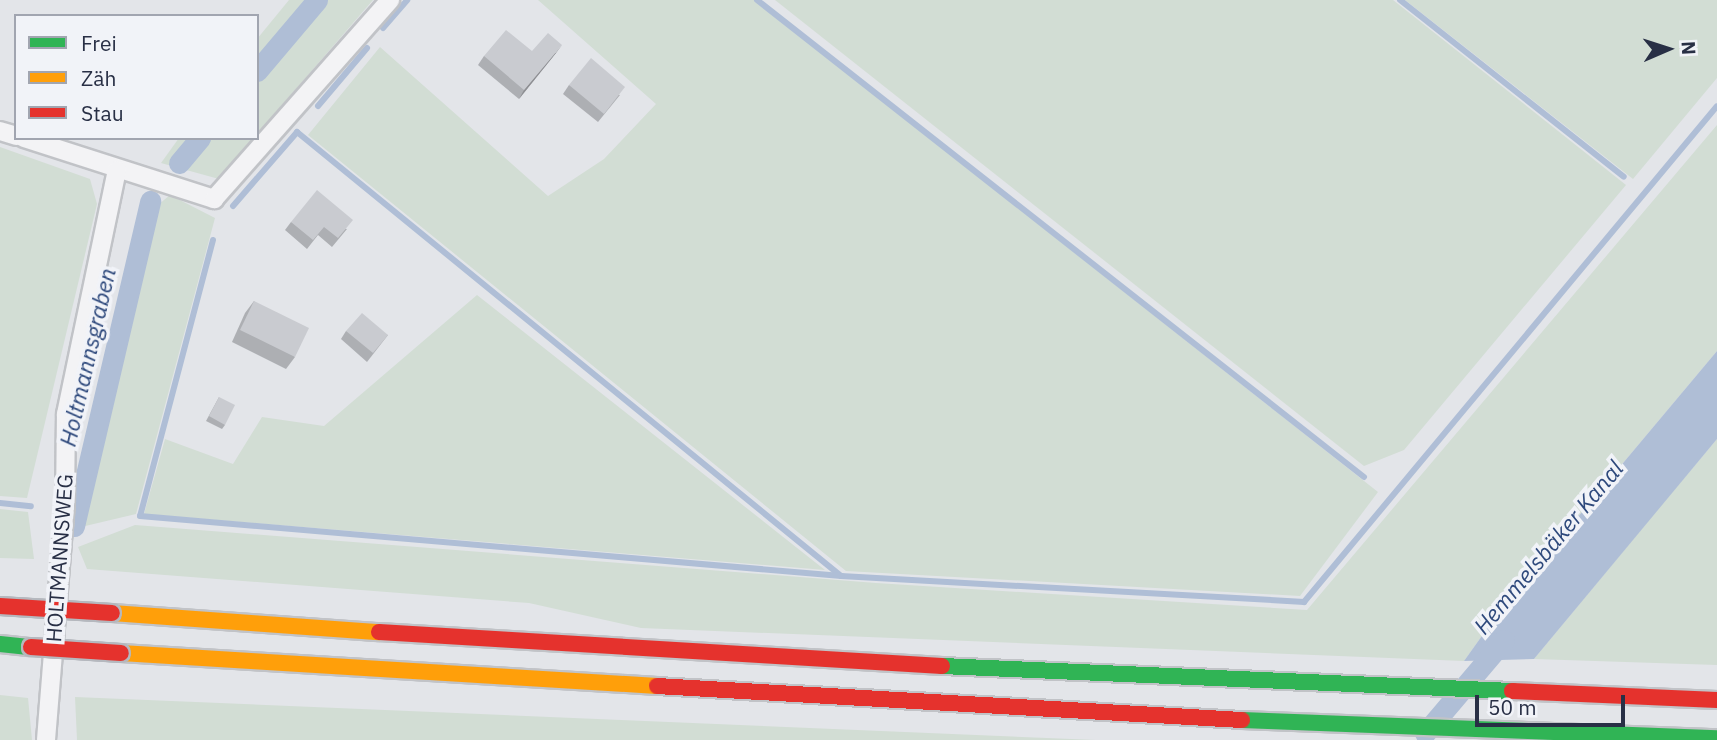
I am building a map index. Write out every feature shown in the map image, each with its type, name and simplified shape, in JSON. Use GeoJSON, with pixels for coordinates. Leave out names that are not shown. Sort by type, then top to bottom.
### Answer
{"type":"FeatureCollection","features":[{"type":"Feature","properties":{"kind":"highway"},"geometry":{"type":"LineString","coordinates":[[0,606],[725,656],[1355,687],[1717,700]]}},
{"type":"Feature","properties":{"kind":"highway"},"geometry":{"type":"LineString","coordinates":[[0,645],[31,647],[120,662]]}},
{"type":"Feature","properties":{"kind":"highway"},"geometry":{"type":"LineString","coordinates":[[29,666],[74,668],[120,662],[296,665],[1323,723],[1717,738]]}},
{"type":"Feature","properties":{"kind":"street"},"geometry":{"type":"LineString","coordinates":[[30,140],[214,199],[390,0]]}},
{"type":"Feature","properties":{"kind":"street","name":"HOLTMANNSWEG"},"geometry":{"type":"LineString","coordinates":[[46,740],[65,506],[66,414],[117,170]]}},
{"type":"Feature","properties":{"kind":"shaded area"},"geometry":{"type":"Polygon","coordinates":[[[289,0],[373,0],[259,132],[259,37],[289,0]]]}},
{"type":"Feature","properties":{"kind":"shaded area"},"geometry":{"type":"Polygon","coordinates":[[[538,0],[754,0],[1378,492],[1300,596],[846,571],[308,135],[380,47],[548,196],[604,159],[656,104],[538,0]]]}},
{"type":"Feature","properties":{"kind":"shaded area"},"geometry":{"type":"Polygon","coordinates":[[[775,0],[1393,0],[1626,185],[1404,450],[1364,466],[775,0]]]}},
{"type":"Feature","properties":{"kind":"shaded area"},"geometry":{"type":"Polygon","coordinates":[[[1405,0],[1717,0],[1717,78],[1633,179],[1405,0]]]}},
{"type":"Feature","properties":{"kind":"shaded area"},"geometry":{"type":"Polygon","coordinates":[[[1717,125],[1717,351],[1504,605],[1464,661],[641,628],[529,603],[87,569],[78,547],[135,525],[876,583],[1307,610],[1717,125]]]}},
{"type":"Feature","properties":{"kind":"shaded area"},"geometry":{"type":"Polygon","coordinates":[[[178,140],[252,140],[219,179],[161,163],[178,140]]]}},
{"type":"Feature","properties":{"kind":"shaded area"},"geometry":{"type":"Polygon","coordinates":[[[0,147],[90,179],[97,204],[27,498],[0,496],[0,147]]]}},
{"type":"Feature","properties":{"kind":"shaded area"},"geometry":{"type":"Polygon","coordinates":[[[170,195],[215,218],[136,514],[81,527],[158,205],[170,195]]]}},
{"type":"Feature","properties":{"kind":"shaded area"},"geometry":{"type":"Polygon","coordinates":[[[477,295],[825,570],[144,514],[165,439],[233,464],[262,417],[324,426],[477,295]]]}},
{"type":"Feature","properties":{"kind":"shaded area"},"geometry":{"type":"Polygon","coordinates":[[[1717,439],[1717,665],[1534,659],[1668,497],[1717,439]]]}},
{"type":"Feature","properties":{"kind":"shaded area"},"geometry":{"type":"Polygon","coordinates":[[[0,509],[28,512],[34,559],[0,558],[0,509]]]}},
{"type":"Feature","properties":{"kind":"shaded area"},"geometry":{"type":"Polygon","coordinates":[[[0,695],[28,698],[32,740],[0,740],[0,695]]]}},
{"type":"Feature","properties":{"kind":"shaded area"},"geometry":{"type":"Polygon","coordinates":[[[75,697],[1096,740],[77,740],[75,697]]]}},
{"type":"Feature","properties":{"kind":"water"},"geometry":{"type":"Polygon","coordinates":[[[1717,351],[1717,439],[1534,659],[1464,661],[1504,605],[1717,351]]]}},
{"type":"Feature","properties":{"kind":"building"},"geometry":{"type":"Polygon","coordinates":[[[506,30],[532,51],[548,33],[562,45],[524,90],[484,56],[506,30]]]}},
{"type":"Feature","properties":{"kind":"building"},"geometry":{"type":"Polygon","coordinates":[[[591,58],[625,87],[604,114],[569,85],[591,58]]]}},
{"type":"Feature","properties":{"kind":"building"},"geometry":{"type":"Polygon","coordinates":[[[317,190],[353,220],[338,238],[324,227],[313,240],[291,222],[317,190]]]}},
{"type":"Feature","properties":{"kind":"building"},"geometry":{"type":"Polygon","coordinates":[[[254,301],[309,328],[295,357],[240,330],[254,301]]]}},
{"type":"Feature","properties":{"kind":"building"},"geometry":{"type":"Polygon","coordinates":[[[362,313],[388,335],[373,353],[346,331],[362,313]]]}},
{"type":"Feature","properties":{"kind":"building"},"geometry":{"type":"Polygon","coordinates":[[[219,397],[235,405],[225,425],[209,416],[219,397]]]}},
{"type":"Feature","properties":{"kind":"waterway","name":"Holtmannsgraben"},"geometry":{"type":"LineString","coordinates":[[259,69],[317,0]]}},
{"type":"Feature","properties":{"kind":"waterway"},"geometry":{"type":"LineString","coordinates":[[383,28],[407,0]]}},
{"type":"Feature","properties":{"kind":"waterway"},"geometry":{"type":"LineString","coordinates":[[757,0],[1364,477]]}},
{"type":"Feature","properties":{"kind":"waterway"},"geometry":{"type":"LineString","coordinates":[[1400,0],[1624,177]]}},
{"type":"Feature","properties":{"kind":"waterway"},"geometry":{"type":"LineString","coordinates":[[318,106],[367,48]]}},
{"type":"Feature","properties":{"kind":"waterway"},"geometry":{"type":"LineString","coordinates":[[233,206],[297,132],[841,576],[1304,602],[1717,106]]}},
{"type":"Feature","properties":{"kind":"waterway","name":"Holtmannsgraben"},"geometry":{"type":"LineString","coordinates":[[179,163],[198,140]]}},
{"type":"Feature","properties":{"kind":"waterway","name":"Holtmannsgraben"},"geometry":{"type":"LineString","coordinates":[[74,526],[150,201]]}},
{"type":"Feature","properties":{"kind":"waterway"},"geometry":{"type":"LineString","coordinates":[[213,240],[140,516],[841,576]]}},
{"type":"Feature","properties":{"kind":"waterway"},"geometry":{"type":"LineString","coordinates":[[0,503],[31,506]]}},
{"type":"Feature","properties":{"kind":"waterway","name":"Hemmelsbäker Kanal"},"geometry":{"type":"LineString","coordinates":[[1425,733],[1504,640]]}},
{"type":"Feature","properties":{"kind":"traffic: fast"},"geometry":{"type":"LineString","coordinates":[[0,644],[31,647]]}},
{"type":"Feature","properties":{"kind":"traffic: fast"},"geometry":{"type":"LineString","coordinates":[[942,666],[1512,691]]}},
{"type":"Feature","properties":{"kind":"traffic: fast"},"geometry":{"type":"LineString","coordinates":[[1242,720],[1717,738]]}},
{"type":"Feature","properties":{"kind":"traffic: slow"},"geometry":{"type":"LineString","coordinates":[[112,613],[379,632]]}},
{"type":"Feature","properties":{"kind":"traffic: slow"},"geometry":{"type":"LineString","coordinates":[[121,653],[657,686]]}},
{"type":"Feature","properties":{"kind":"traffic: jam"},"geometry":{"type":"LineString","coordinates":[[0,606],[112,613]]}},
{"type":"Feature","properties":{"kind":"traffic: jam"},"geometry":{"type":"LineString","coordinates":[[379,632],[942,666]]}},
{"type":"Feature","properties":{"kind":"traffic: jam"},"geometry":{"type":"LineString","coordinates":[[31,647],[121,653]]}},
{"type":"Feature","properties":{"kind":"traffic: jam"},"geometry":{"type":"LineString","coordinates":[[657,686],[1242,720]]}},
{"type":"Feature","properties":{"kind":"traffic: jam"},"geometry":{"type":"LineString","coordinates":[[1512,691],[1717,700]]}}]}
